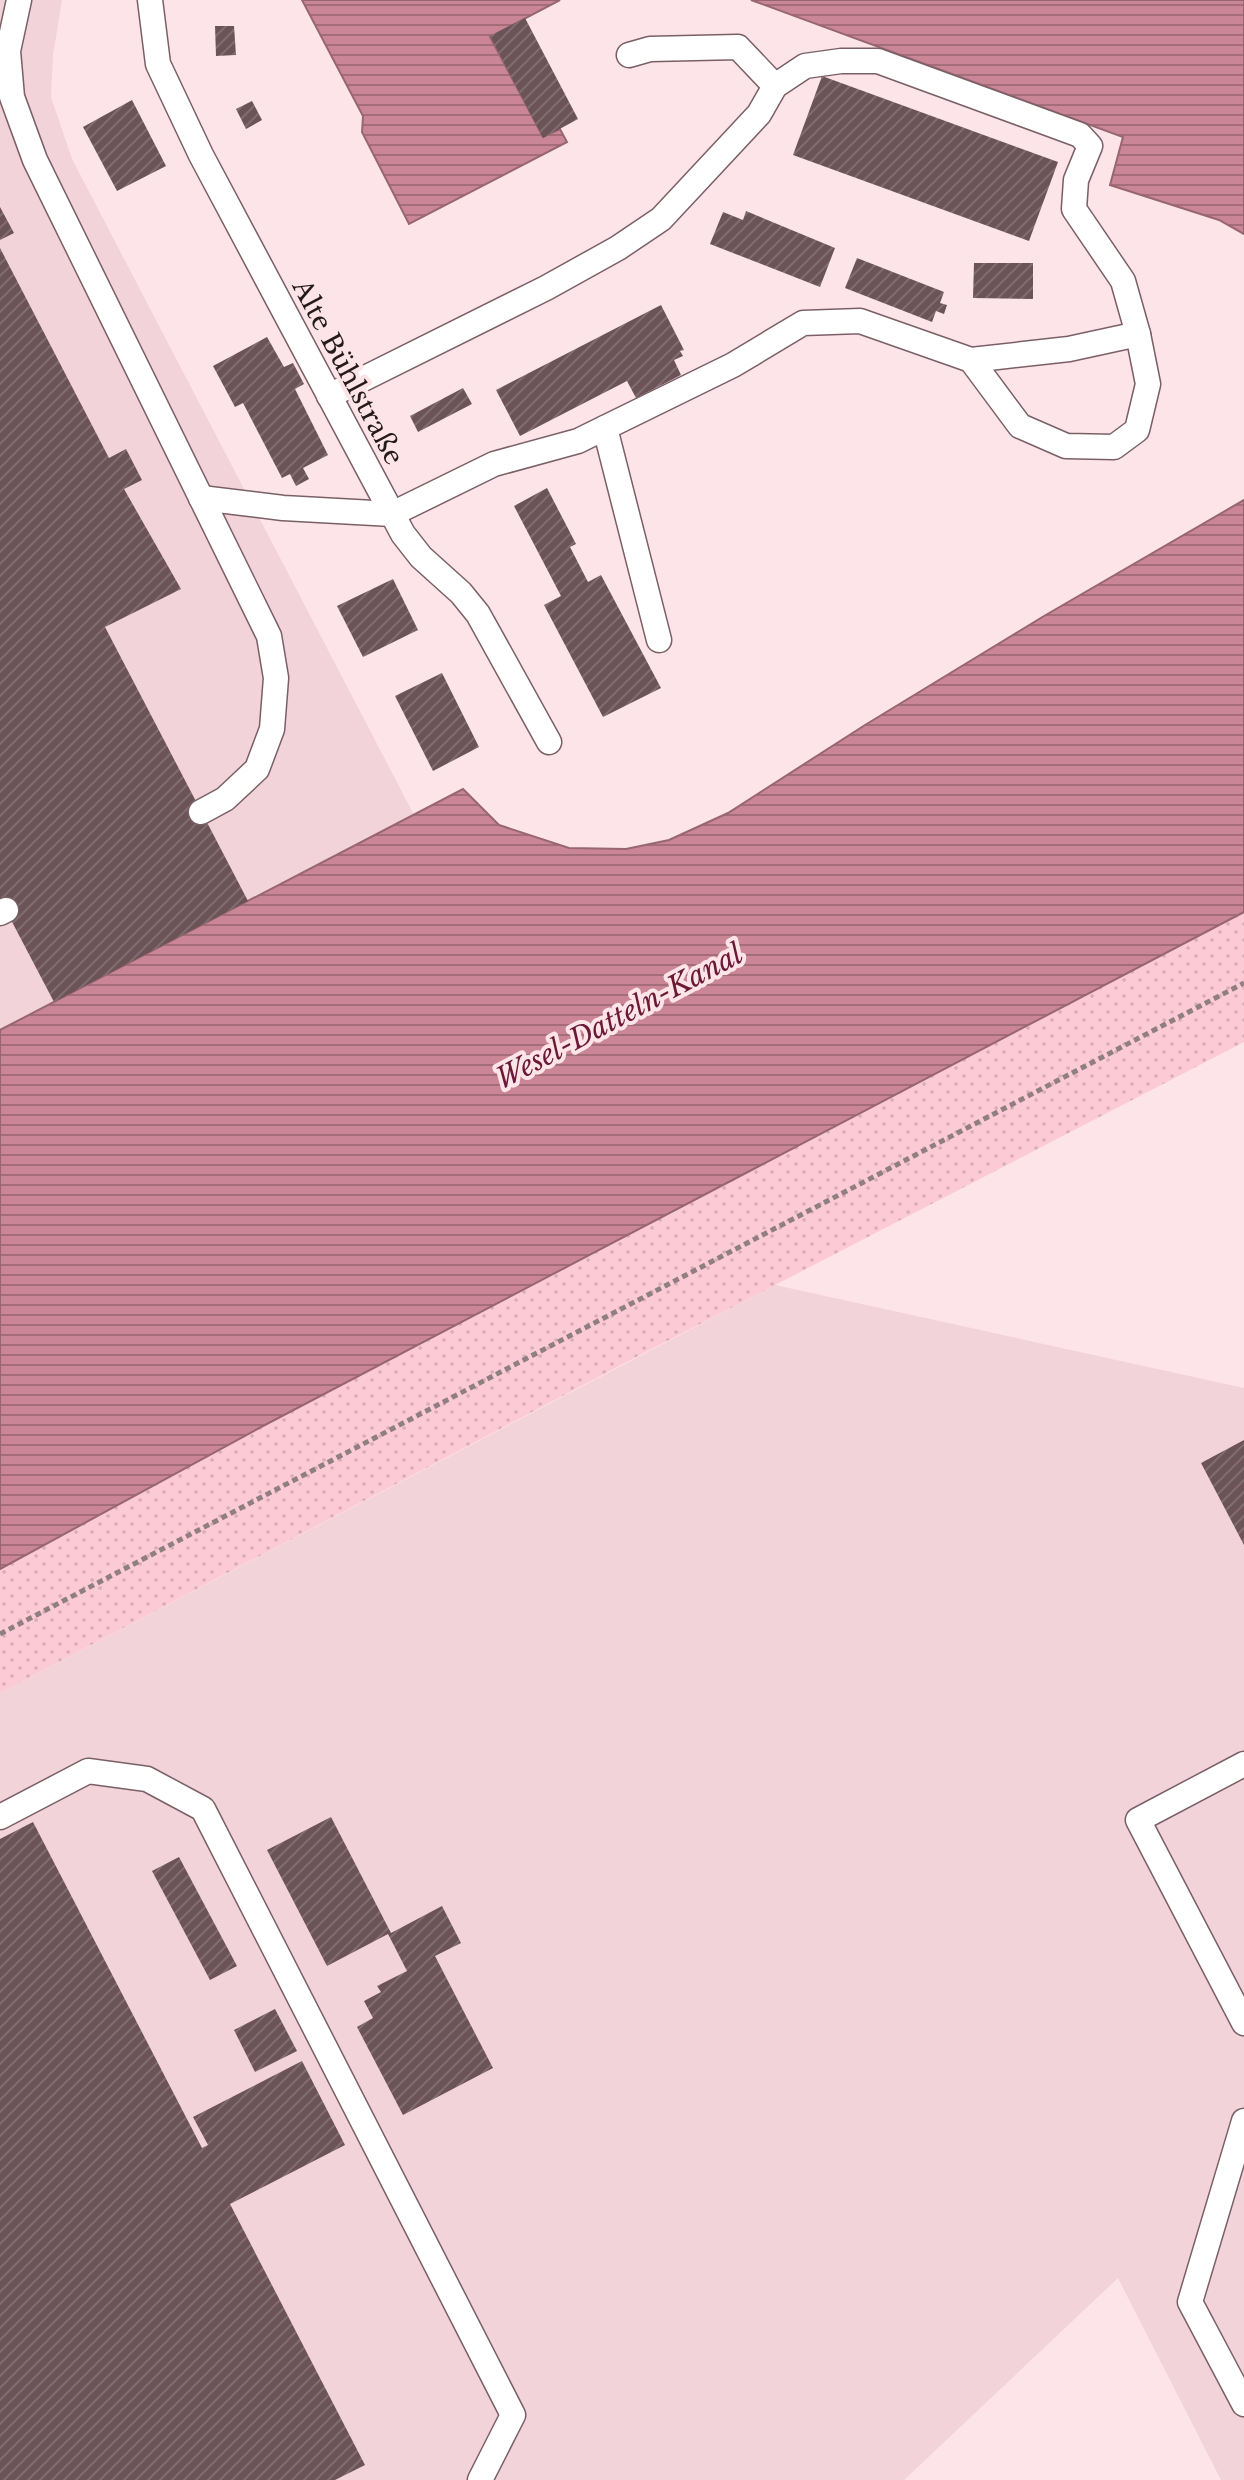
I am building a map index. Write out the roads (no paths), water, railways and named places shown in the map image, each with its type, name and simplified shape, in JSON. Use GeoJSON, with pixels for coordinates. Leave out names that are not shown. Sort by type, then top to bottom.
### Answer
{"type":"FeatureCollection","features":[{"type":"Feature","properties":{"kind":"lane"},"geometry":{"type":"LineString","coordinates":[[19,0],[8,51],[12,97],[35,160],[269,636],[276,678],[272,729],[257,769],[225,799],[201,812]]}},
{"type":"Feature","properties":{"kind":"lane","name":"Alte Bühlstraße"},"geometry":{"type":"LineString","coordinates":[[150,0],[158,64],[201,155],[392,514],[421,557],[461,593],[478,614],[549,742]]}},
{"type":"Feature","properties":{"kind":"lane"},"geometry":{"type":"LineString","coordinates":[[629,55],[650,49],[738,47],[775,86]]}},
{"type":"Feature","properties":{"kind":"lane"},"geometry":{"type":"LineString","coordinates":[[329,396],[546,288],[618,248],[661,219],[759,114],[775,86],[805,66],[841,61],[878,61],[1080,135],[1090,146],[1076,180],[1074,209],[1123,281],[1148,384],[1137,430],[1114,447],[1066,446],[1020,426],[971,360]]}},
{"type":"Feature","properties":{"kind":"lane"},"geometry":{"type":"LineString","coordinates":[[201,498],[283,508],[392,514],[494,464],[578,441],[733,365],[803,323],[860,321],[971,360],[1069,349],[1138,334]]}},
{"type":"Feature","properties":{"kind":"lane"},"geometry":{"type":"LineString","coordinates":[[605,428],[659,640]]}},
{"type":"Feature","properties":{"kind":"lane"},"geometry":{"type":"LineString","coordinates":[[1244,1764],[1138,1820],[1244,2023]]}},
{"type":"Feature","properties":{"kind":"lane"},"geometry":{"type":"LineString","coordinates":[[0,1817],[88,1771],[147,1779],[203,1809],[513,2415],[480,2480]]}},
{"type":"Feature","properties":{"kind":"lane"},"geometry":{"type":"LineString","coordinates":[[1244,2121],[1190,2302],[1244,2404]]}},
{"type":"Feature","properties":{"kind":"water"},"geometry":{"type":"Polygon","coordinates":[[[302,0],[560,0],[490,37],[543,137],[560,129],[567,142],[409,224],[362,132],[363,116],[302,0]]]}},
{"type":"Feature","properties":{"kind":"water"},"geometry":{"type":"Polygon","coordinates":[[[751,0],[1244,0],[1244,234],[1219,220],[1110,185],[1123,137],[751,0]]]}},
{"type":"Feature","properties":{"kind":"water","name":"Wesel-Datteln-Kanal"},"geometry":{"type":"Polygon","coordinates":[[[1244,500],[1244,912],[263,1426],[0,1569],[0,1030],[463,789],[499,825],[569,848],[626,849],[669,840],[728,813],[1044,616],[1244,500]]]}}]}
